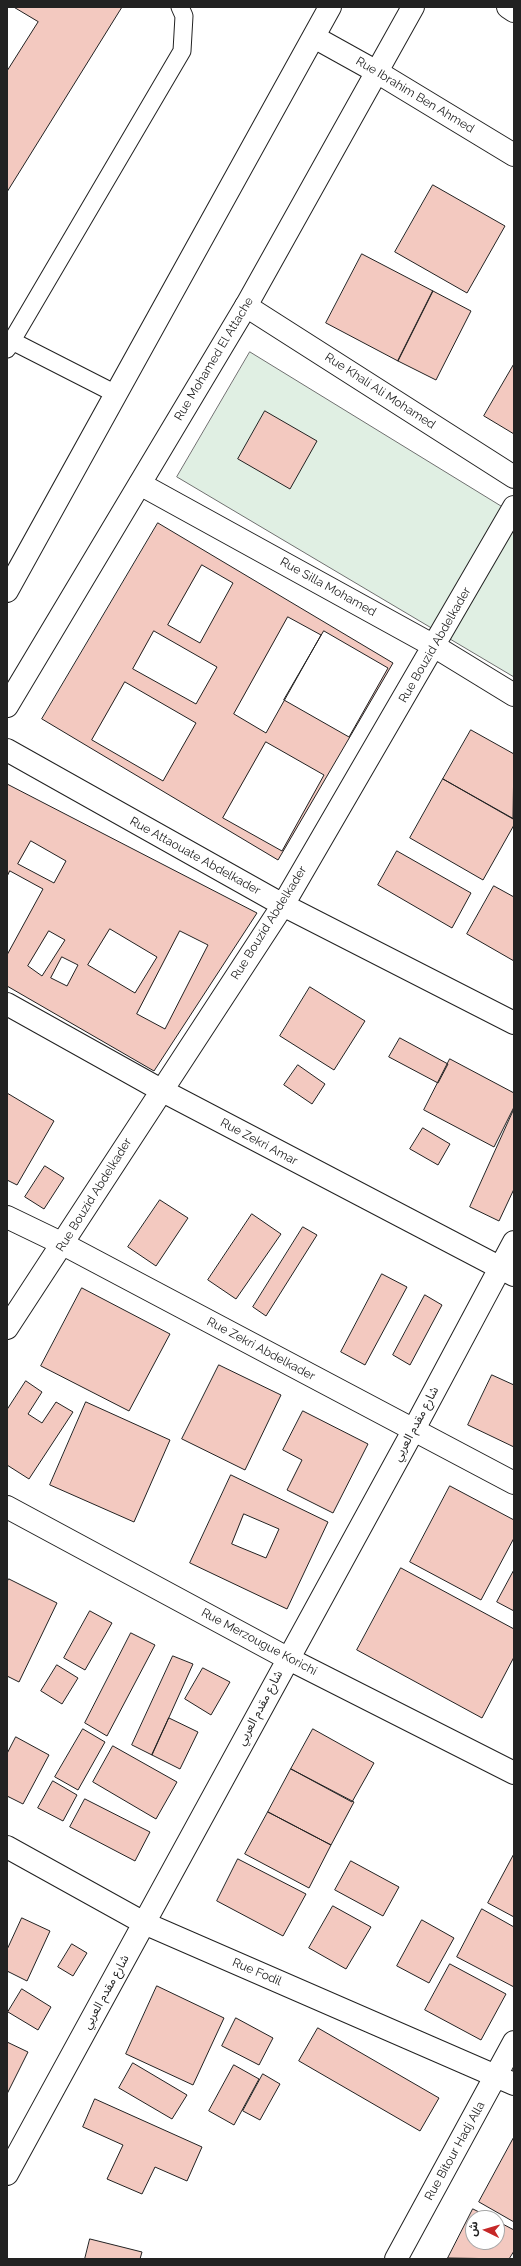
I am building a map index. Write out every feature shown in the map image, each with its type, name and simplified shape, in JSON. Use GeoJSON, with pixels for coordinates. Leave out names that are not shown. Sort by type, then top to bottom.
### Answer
{"type":"FeatureCollection","features":[{"type":"Feature","properties":{"kind":"street"},"geometry":{"type":"LineString","coordinates":[[7,591],[330,7]]}},
{"type":"Feature","properties":{"kind":"street","name":"Rue Mohamed El Attache"},"geometry":{"type":"LineString","coordinates":[[7,706],[246,306],[413,7]]}},
{"type":"Feature","properties":{"kind":"street"},"geometry":{"type":"LineString","coordinates":[[508,7],[514,11]]}},
{"type":"Feature","properties":{"kind":"street","name":"Rue Ibrahim Ben Ahmed"},"geometry":{"type":"LineString","coordinates":[[314,36],[377,72],[514,155]]}},
{"type":"Feature","properties":{"kind":"street","name":"Rue Khali Ali Mohamed"},"geometry":{"type":"LineString","coordinates":[[246,306],[514,476]]}},
{"type":"Feature","properties":{"kind":"street","name":"Rue Silla Mohamed"},"geometry":{"type":"LineString","coordinates":[[140,484],[434,646],[514,695]]}},
{"type":"Feature","properties":{"kind":"street","name":"Rue Bouzid Abdelkader"},"geometry":{"type":"LineString","coordinates":[[7,1328],[283,905],[514,507]]}},
{"type":"Feature","properties":{"kind":"street","name":"Rue Attaouate Abdelkader"},"geometry":{"type":"LineString","coordinates":[[7,750],[283,905],[514,1023]]}},
{"type":"Feature","properties":{"kind":"street","name":"Rue Zekri Amar"},"geometry":{"type":"LineString","coordinates":[[7,1004],[161,1090],[507,1271]]}},
{"type":"Feature","properties":{"kind":"street","name":"Rue Zekri Abdelkader"},"geometry":{"type":"LineString","coordinates":[[7,1217],[63,1244],[514,1484]]}},
{"type":"Feature","properties":{"kind":"street","name":"شارع مقدم العربي"},"geometry":{"type":"LineString","coordinates":[[7,2174],[287,1658],[413,1430],[507,1271],[514,1242]]}},
{"type":"Feature","properties":{"kind":"street","name":"Rue Merzougue Korichi"},"geometry":{"type":"LineString","coordinates":[[7,1507],[287,1658],[514,1773]]}},
{"type":"Feature","properties":{"kind":"street","name":"Rue Fodil"},"geometry":{"type":"LineString","coordinates":[[7,1847],[144,1923],[505,2079]]}},
{"type":"Feature","properties":{"kind":"street","name":"Rue Bitour Hadj Alla"},"geometry":{"type":"LineString","coordinates":[[396,2259],[505,2079],[514,2042]]}},
{"type":"Feature","properties":{"kind":"lane"},"geometry":{"type":"LineString","coordinates":[[116,394],[10,345],[182,51],[184,16],[180,7]]}},
{"type":"Feature","properties":{"kind":"green space"},"geometry":{"type":"Polygon","coordinates":[[[250,352],[514,514],[514,677],[177,477],[250,352]]]}},
{"type":"Feature","properties":{"kind":"building"},"geometry":{"type":"Polygon","coordinates":[[[14,7],[122,7],[7,192],[7,71],[38,22],[14,7]]]}},
{"type":"Feature","properties":{"kind":"building"},"geometry":{"type":"Polygon","coordinates":[[[433,185],[505,226],[467,293],[395,252],[433,185]]]}},
{"type":"Feature","properties":{"kind":"building"},"geometry":{"type":"Polygon","coordinates":[[[362,254],[433,291],[398,361],[326,323],[362,254]]]}},
{"type":"Feature","properties":{"kind":"building"},"geometry":{"type":"Polygon","coordinates":[[[433,291],[471,311],[436,380],[398,361],[433,291]]]}},
{"type":"Feature","properties":{"kind":"building"},"geometry":{"type":"Polygon","coordinates":[[[514,364],[514,434],[484,416],[514,364]]]}},
{"type":"Feature","properties":{"kind":"building"},"geometry":{"type":"Polygon","coordinates":[[[265,411],[317,441],[290,489],[238,459],[265,411]]]}},
{"type":"Feature","properties":{"kind":"building"},"geometry":{"type":"Polygon","coordinates":[[[158,523],[393,663],[278,860],[42,719],[158,523]]]}},
{"type":"Feature","properties":{"kind":"building"},"geometry":{"type":"Polygon","coordinates":[[[202,565],[233,583],[200,643],[168,625],[202,565]]]}},
{"type":"Feature","properties":{"kind":"building"},"geometry":{"type":"Polygon","coordinates":[[[288,617],[321,635],[266,733],[234,714],[288,617]]]}},
{"type":"Feature","properties":{"kind":"building"},"geometry":{"type":"Polygon","coordinates":[[[154,631],[217,667],[196,704],[133,669],[154,631]]]}},
{"type":"Feature","properties":{"kind":"building"},"geometry":{"type":"Polygon","coordinates":[[[324,631],[388,668],[349,737],[284,700],[324,631]]]}},
{"type":"Feature","properties":{"kind":"building"},"geometry":{"type":"Polygon","coordinates":[[[125,682],[196,723],[163,781],[92,740],[125,682]]]}},
{"type":"Feature","properties":{"kind":"building"},"geometry":{"type":"Polygon","coordinates":[[[471,730],[514,754],[513,819],[443,779],[471,730]]]}},
{"type":"Feature","properties":{"kind":"building"},"geometry":{"type":"Polygon","coordinates":[[[266,742],[324,775],[282,851],[223,818],[266,742]]]}},
{"type":"Feature","properties":{"kind":"building"},"geometry":{"type":"Polygon","coordinates":[[[443,779],[514,819],[514,825],[483,880],[410,838],[443,779]]]}},
{"type":"Feature","properties":{"kind":"building"},"geometry":{"type":"Polygon","coordinates":[[[7,784],[257,913],[154,1071],[7,986],[7,784]]]}},
{"type":"Feature","properties":{"kind":"building"},"geometry":{"type":"Polygon","coordinates":[[[31,841],[66,861],[54,883],[18,864],[31,841]]]}},
{"type":"Feature","properties":{"kind":"building"},"geometry":{"type":"Polygon","coordinates":[[[397,851],[471,893],[452,928],[378,885],[397,851]]]}},
{"type":"Feature","properties":{"kind":"building"},"geometry":{"type":"Polygon","coordinates":[[[10,871],[43,889],[7,955],[7,877],[10,871]]]}},
{"type":"Feature","properties":{"kind":"building"},"geometry":{"type":"Polygon","coordinates":[[[494,886],[514,897],[514,961],[467,934],[494,886]]]}},
{"type":"Feature","properties":{"kind":"building"},"geometry":{"type":"Polygon","coordinates":[[[110,929],[157,957],[135,993],[88,965],[110,929]]]}},
{"type":"Feature","properties":{"kind":"building"},"geometry":{"type":"Polygon","coordinates":[[[49,931],[65,940],[42,976],[28,966],[49,931]]]}},
{"type":"Feature","properties":{"kind":"building"},"geometry":{"type":"Polygon","coordinates":[[[180,931],[208,945],[165,1029],[137,1014],[180,931]]]}},
{"type":"Feature","properties":{"kind":"building"},"geometry":{"type":"Polygon","coordinates":[[[62,957],[78,965],[67,986],[51,978],[62,957]]]}},
{"type":"Feature","properties":{"kind":"building"},"geometry":{"type":"Polygon","coordinates":[[[310,987],[365,1021],[334,1070],[280,1036],[310,987]]]}},
{"type":"Feature","properties":{"kind":"building"},"geometry":{"type":"Polygon","coordinates":[[[400,1038],[448,1064],[438,1083],[389,1057],[400,1038]]]}},
{"type":"Feature","properties":{"kind":"building"},"geometry":{"type":"Polygon","coordinates":[[[450,1059],[514,1093],[514,1107],[494,1147],[424,1110],[450,1059]]]}},
{"type":"Feature","properties":{"kind":"building"},"geometry":{"type":"Polygon","coordinates":[[[298,1065],[325,1084],[312,1104],[284,1085],[298,1065]]]}},
{"type":"Feature","properties":{"kind":"building"},"geometry":{"type":"Polygon","coordinates":[[[7,1093],[54,1121],[17,1185],[7,1180],[7,1093]]]}},
{"type":"Feature","properties":{"kind":"building"},"geometry":{"type":"Polygon","coordinates":[[[514,1109],[514,1189],[499,1221],[470,1207],[514,1109]]]}},
{"type":"Feature","properties":{"kind":"building"},"geometry":{"type":"Polygon","coordinates":[[[423,1128],[450,1144],[438,1165],[410,1149],[423,1128]]]}},
{"type":"Feature","properties":{"kind":"building"},"geometry":{"type":"Polygon","coordinates":[[[45,1166],[64,1178],[44,1209],[25,1197],[45,1166]]]}},
{"type":"Feature","properties":{"kind":"building"},"geometry":{"type":"Polygon","coordinates":[[[160,1200],[188,1218],[156,1266],[128,1247],[160,1200]]]}},
{"type":"Feature","properties":{"kind":"building"},"geometry":{"type":"Polygon","coordinates":[[[252,1214],[281,1234],[236,1299],[208,1280],[252,1214]]]}},
{"type":"Feature","properties":{"kind":"building"},"geometry":{"type":"Polygon","coordinates":[[[303,1227],[317,1235],[266,1316],[253,1307],[303,1227]]]}},
{"type":"Feature","properties":{"kind":"building"},"geometry":{"type":"Polygon","coordinates":[[[382,1274],[407,1287],[365,1365],[341,1352],[382,1274]]]}},
{"type":"Feature","properties":{"kind":"building"},"geometry":{"type":"Polygon","coordinates":[[[82,1288],[170,1334],[129,1411],[41,1366],[82,1288]]]}},
{"type":"Feature","properties":{"kind":"building"},"geometry":{"type":"Polygon","coordinates":[[[425,1295],[442,1305],[410,1365],[393,1355],[425,1295]]]}},
{"type":"Feature","properties":{"kind":"building"},"geometry":{"type":"Polygon","coordinates":[[[219,1365],[281,1395],[245,1470],[182,1439],[219,1365]]]}},
{"type":"Feature","properties":{"kind":"building"},"geometry":{"type":"Polygon","coordinates":[[[492,1375],[514,1385],[514,1447],[468,1425],[492,1375]]]}},
{"type":"Feature","properties":{"kind":"building"},"geometry":{"type":"Polygon","coordinates":[[[26,1381],[42,1392],[28,1414],[42,1423],[56,1402],[73,1412],[29,1479],[7,1465],[7,1410],[26,1381]]]}},
{"type":"Feature","properties":{"kind":"building"},"geometry":{"type":"Polygon","coordinates":[[[86,1402],[170,1440],[134,1522],[50,1485],[86,1402]]]}},
{"type":"Feature","properties":{"kind":"building"},"geometry":{"type":"Polygon","coordinates":[[[303,1411],[368,1444],[333,1513],[287,1490],[302,1460],[283,1450],[303,1411]]]}},
{"type":"Feature","properties":{"kind":"building"},"geometry":{"type":"Polygon","coordinates":[[[231,1475],[328,1522],[287,1609],[190,1563],[231,1475]],[[244,1514],[232,1544],[266,1558],[279,1529],[244,1514]]]}},
{"type":"Feature","properties":{"kind":"building"},"geometry":{"type":"Polygon","coordinates":[[[450,1486],[514,1520],[514,1538],[481,1600],[410,1562],[450,1486]]]}},
{"type":"Feature","properties":{"kind":"building"},"geometry":{"type":"Polygon","coordinates":[[[401,1568],[514,1629],[514,1657],[482,1718],[357,1650],[401,1568]]]}},
{"type":"Feature","properties":{"kind":"building"},"geometry":{"type":"Polygon","coordinates":[[[514,1570],[514,1611],[497,1602],[514,1570]]]}},
{"type":"Feature","properties":{"kind":"building"},"geometry":{"type":"Polygon","coordinates":[[[9,1579],[57,1603],[19,1682],[7,1676],[7,1582],[9,1579]]]}},
{"type":"Feature","properties":{"kind":"building"},"geometry":{"type":"Polygon","coordinates":[[[90,1611],[112,1623],[85,1670],[64,1658],[90,1611]]]}},
{"type":"Feature","properties":{"kind":"building"},"geometry":{"type":"Polygon","coordinates":[[[131,1633],[155,1645],[107,1736],[85,1723],[131,1633]]]}},
{"type":"Feature","properties":{"kind":"building"},"geometry":{"type":"Polygon","coordinates":[[[173,1656],[193,1664],[152,1755],[132,1745],[173,1656]]]}},
{"type":"Feature","properties":{"kind":"building"},"geometry":{"type":"Polygon","coordinates":[[[57,1665],[78,1678],[62,1704],[41,1691],[57,1665]]]}},
{"type":"Feature","properties":{"kind":"building"},"geometry":{"type":"Polygon","coordinates":[[[203,1668],[230,1682],[211,1715],[185,1699],[203,1668]]]}},
{"type":"Feature","properties":{"kind":"building"},"geometry":{"type":"Polygon","coordinates":[[[169,1718],[198,1732],[180,1769],[152,1755],[169,1718]]]}},
{"type":"Feature","properties":{"kind":"building"},"geometry":{"type":"Polygon","coordinates":[[[83,1729],[105,1742],[78,1790],[55,1777],[83,1729]]]}},
{"type":"Feature","properties":{"kind":"building"},"geometry":{"type":"Polygon","coordinates":[[[313,1729],[374,1763],[352,1802],[291,1769],[313,1729]]]}},
{"type":"Feature","properties":{"kind":"building"},"geometry":{"type":"Polygon","coordinates":[[[16,1737],[49,1755],[23,1804],[7,1796],[7,1754],[16,1737]]]}},
{"type":"Feature","properties":{"kind":"building"},"geometry":{"type":"Polygon","coordinates":[[[113,1746],[177,1782],[156,1819],[93,1782],[113,1746]]]}},
{"type":"Feature","properties":{"kind":"building"},"geometry":{"type":"Polygon","coordinates":[[[291,1769],[354,1802],[331,1845],[268,1812],[291,1769]]]}},
{"type":"Feature","properties":{"kind":"building"},"geometry":{"type":"Polygon","coordinates":[[[53,1781],[77,1795],[63,1821],[38,1808],[53,1781]]]}},
{"type":"Feature","properties":{"kind":"building"},"geometry":{"type":"Polygon","coordinates":[[[85,1799],[150,1832],[135,1861],[70,1827],[85,1799]]]}},
{"type":"Feature","properties":{"kind":"building"},"geometry":{"type":"Polygon","coordinates":[[[268,1812],[331,1845],[309,1888],[245,1854],[268,1812]]]}},
{"type":"Feature","properties":{"kind":"building"},"geometry":{"type":"Polygon","coordinates":[[[514,1854],[514,1917],[488,1903],[514,1854]]]}},
{"type":"Feature","properties":{"kind":"building"},"geometry":{"type":"Polygon","coordinates":[[[238,1859],[306,1894],[283,1936],[217,1901],[238,1859]]]}},
{"type":"Feature","properties":{"kind":"building"},"geometry":{"type":"Polygon","coordinates":[[[351,1861],[399,1887],[383,1916],[335,1890],[351,1861]]]}},
{"type":"Feature","properties":{"kind":"building"},"geometry":{"type":"Polygon","coordinates":[[[333,1906],[371,1927],[346,1969],[309,1948],[333,1906]]]}},
{"type":"Feature","properties":{"kind":"building"},"geometry":{"type":"Polygon","coordinates":[[[482,1909],[514,1927],[514,1987],[457,1957],[482,1909]]]}},
{"type":"Feature","properties":{"kind":"building"},"geometry":{"type":"Polygon","coordinates":[[[22,1918],[50,1931],[27,1981],[7,1971],[7,1950],[22,1918]]]}},
{"type":"Feature","properties":{"kind":"building"},"geometry":{"type":"Polygon","coordinates":[[[422,1920],[454,1938],[429,1983],[397,1966],[422,1920]]]}},
{"type":"Feature","properties":{"kind":"building"},"geometry":{"type":"Polygon","coordinates":[[[72,1944],[87,1953],[73,1976],[58,1967],[72,1944]]]}},
{"type":"Feature","properties":{"kind":"building"},"geometry":{"type":"Polygon","coordinates":[[[450,1964],[506,1994],[481,2040],[425,2010],[450,1964]]]}},
{"type":"Feature","properties":{"kind":"building"},"geometry":{"type":"Polygon","coordinates":[[[157,1986],[224,2018],[193,2085],[126,2054],[157,1986]]]}},
{"type":"Feature","properties":{"kind":"building"},"geometry":{"type":"Polygon","coordinates":[[[22,1989],[51,2007],[38,2030],[8,2012],[22,1989]]]}},
{"type":"Feature","properties":{"kind":"building"},"geometry":{"type":"Polygon","coordinates":[[[236,2018],[273,2038],[259,2065],[222,2046],[236,2018]]]}},
{"type":"Feature","properties":{"kind":"building"},"geometry":{"type":"Polygon","coordinates":[[[318,2028],[439,2098],[420,2131],[299,2061],[318,2028]]]}},
{"type":"Feature","properties":{"kind":"building"},"geometry":{"type":"Polygon","coordinates":[[[7,2042],[28,2052],[7,2094],[7,2042]]]}},
{"type":"Feature","properties":{"kind":"building"},"geometry":{"type":"Polygon","coordinates":[[[133,2063],[187,2095],[172,2119],[119,2088],[133,2063]]]}},
{"type":"Feature","properties":{"kind":"building"},"geometry":{"type":"Polygon","coordinates":[[[234,2065],[259,2079],[234,2125],[209,2111],[234,2065]]]}},
{"type":"Feature","properties":{"kind":"building"},"geometry":{"type":"Polygon","coordinates":[[[263,2074],[280,2084],[260,2120],[243,2111],[263,2074]]]}},
{"type":"Feature","properties":{"kind":"building"},"geometry":{"type":"Polygon","coordinates":[[[95,2099],[202,2147],[187,2181],[155,2167],[142,2194],[107,2179],[123,2145],[83,2127],[95,2099]]]}},
{"type":"Feature","properties":{"kind":"building"},"geometry":{"type":"Polygon","coordinates":[[[514,2137],[514,2222],[505,2217],[505,2210],[493,2210],[479,2202],[514,2137]]]}},
{"type":"Feature","properties":{"kind":"building"},"geometry":{"type":"Polygon","coordinates":[[[465,2225],[465,2250],[505,2250],[505,2225],[514,2230],[514,2251],[509,2259],[448,2258],[465,2225]]]}},
{"type":"Feature","properties":{"kind":"building"},"geometry":{"type":"Polygon","coordinates":[[[90,2239],[142,2252],[140,2259],[85,2259],[90,2239]]]}}]}
